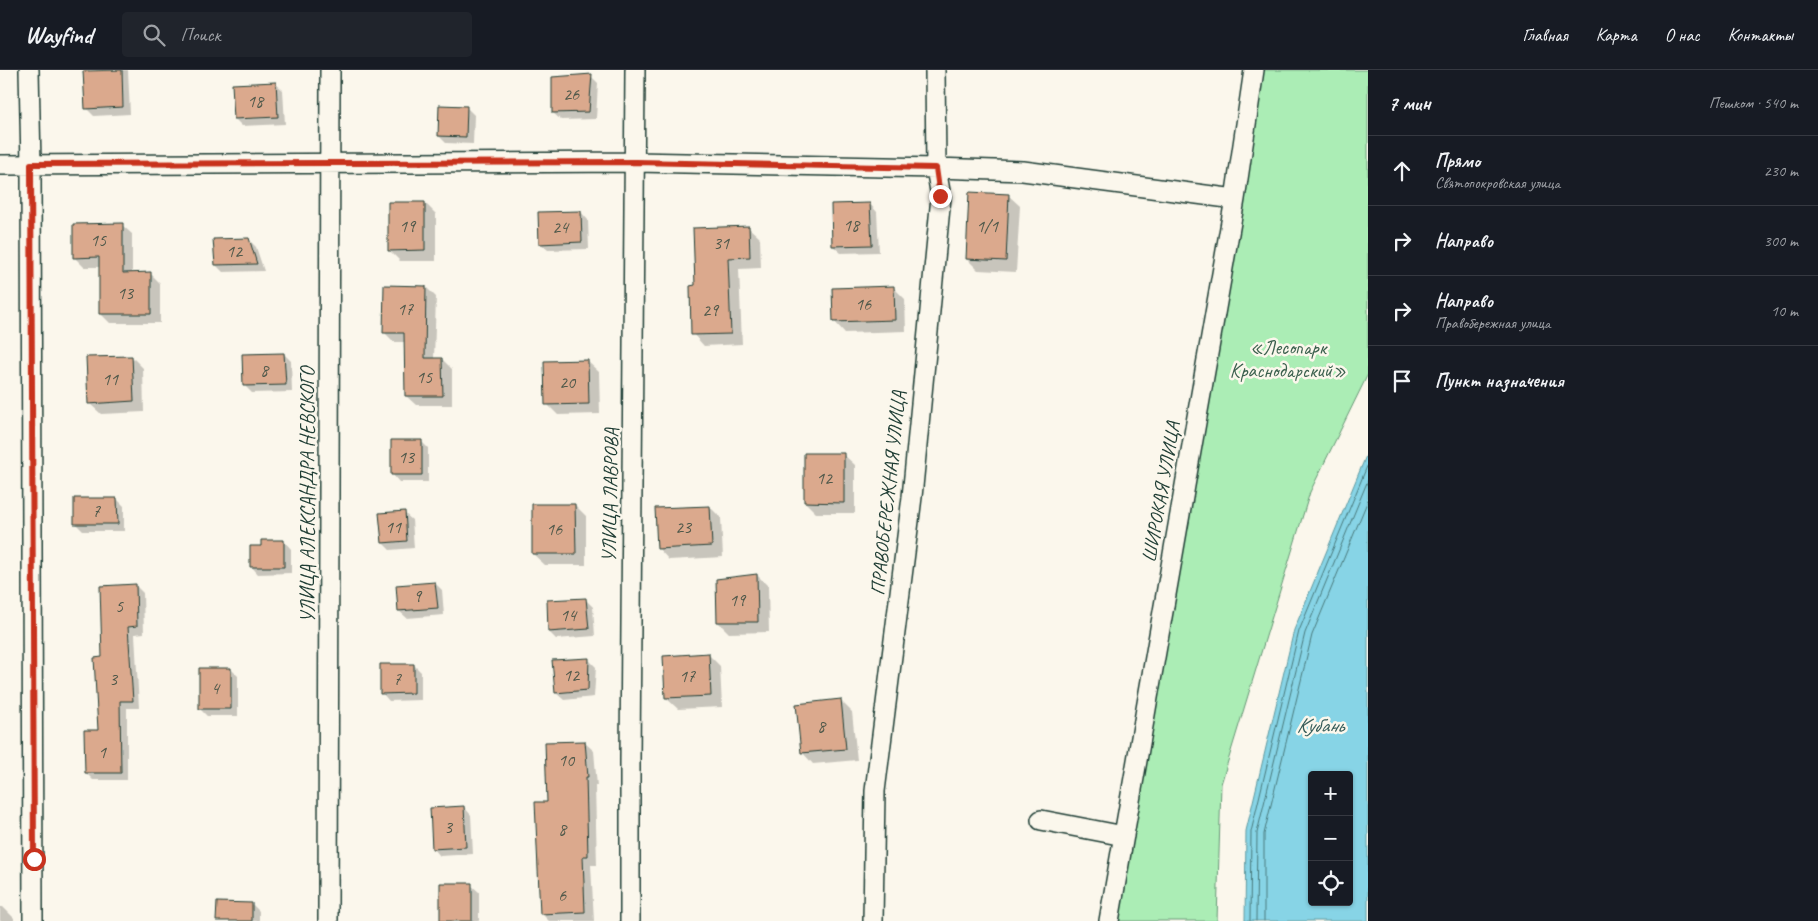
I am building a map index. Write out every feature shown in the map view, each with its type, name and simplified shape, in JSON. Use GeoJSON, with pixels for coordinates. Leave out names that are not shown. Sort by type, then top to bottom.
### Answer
{"type":"FeatureCollection","features":[{"type":"Feature","properties":{"kind":"street"},"geometry":{"type":"LineString","coordinates":[[29,70],[31,164],[33,921]]}},
{"type":"Feature","properties":{"kind":"street","name":"УЛИЦА АЛЕКСАНДРА НЕВСКОГО"},"geometry":{"type":"LineString","coordinates":[[328,921],[330,70]]}},
{"type":"Feature","properties":{"kind":"street","name":"УЛИЦА ЛАВРОВА"},"geometry":{"type":"LineString","coordinates":[[630,921],[636,70]]}},
{"type":"Feature","properties":{"kind":"street","name":"ПРАВОБЕРЕЖНАЯ УЛИЦА"},"geometry":{"type":"LineString","coordinates":[[873,921],[875,791],[912,487],[940,196],[936,168],[935,70]]}},
{"type":"Feature","properties":{"kind":"street","name":"ШИРОКАЯ УЛИЦА"},"geometry":{"type":"LineString","coordinates":[[1109,921],[1234,199],[1254,70]]}},
{"type":"Feature","properties":{"kind":"street"},"geometry":{"type":"LineString","coordinates":[[0,165],[636,162],[936,168],[1023,171],[1234,199]]}},
{"type":"Feature","properties":{"kind":"street"},"geometry":{"type":"LineString","coordinates":[[1041,820],[1124,836]]}},
{"type":"Feature","properties":{"kind":"green space","name":"«Лесопарк Краснодарский»"},"geometry":{"type":"Polygon","coordinates":[[[1261,70],[1368,70],[1368,374],[1310,492],[1221,784],[1217,921],[1103,921],[1261,70]]]}},
{"type":"Feature","properties":{"kind":"water","name":"Кубань"},"geometry":{"type":"Polygon","coordinates":[[[1368,451],[1368,921],[1245,921],[1246,831],[1294,630],[1368,451]]]}},
{"type":"Feature","properties":{"kind":"building"},"geometry":{"type":"Polygon","coordinates":[[[122,70],[123,107],[85,109],[83,71],[122,70]]]}},
{"type":"Feature","properties":{"kind":"building"},"geometry":{"type":"Polygon","coordinates":[[[592,74],[589,112],[552,113],[552,77],[592,74]]]}},
{"type":"Feature","properties":{"kind":"building"},"geometry":{"type":"Polygon","coordinates":[[[276,82],[278,117],[234,119],[232,84],[276,82]]]}},
{"type":"Feature","properties":{"kind":"building"},"geometry":{"type":"Polygon","coordinates":[[[439,105],[467,106],[466,137],[438,136],[439,105]]]}},
{"type":"Feature","properties":{"kind":"building"},"geometry":{"type":"Polygon","coordinates":[[[969,192],[1009,194],[1006,261],[966,259],[969,192]]]}},
{"type":"Feature","properties":{"kind":"building"},"geometry":{"type":"Polygon","coordinates":[[[388,202],[425,202],[425,250],[388,251],[388,202]]]}},
{"type":"Feature","properties":{"kind":"building"},"geometry":{"type":"Polygon","coordinates":[[[870,203],[872,245],[832,246],[831,204],[870,203]]]}},
{"type":"Feature","properties":{"kind":"building"},"geometry":{"type":"Polygon","coordinates":[[[581,211],[582,242],[539,244],[538,212],[581,211]]]}},
{"type":"Feature","properties":{"kind":"building"},"geometry":{"type":"Polygon","coordinates":[[[123,223],[123,273],[151,272],[151,314],[99,314],[99,257],[73,258],[73,224],[123,223]]]}},
{"type":"Feature","properties":{"kind":"building"},"geometry":{"type":"Polygon","coordinates":[[[749,226],[750,257],[728,258],[731,334],[691,335],[690,286],[695,285],[693,228],[749,226]]]}},
{"type":"Feature","properties":{"kind":"building"},"geometry":{"type":"Polygon","coordinates":[[[249,238],[257,264],[215,265],[213,239],[249,238]]]}},
{"type":"Feature","properties":{"kind":"building"},"geometry":{"type":"Polygon","coordinates":[[[384,285],[426,286],[425,358],[442,358],[443,396],[405,396],[404,333],[383,333],[384,285]]]}},
{"type":"Feature","properties":{"kind":"building"},"geometry":{"type":"Polygon","coordinates":[[[894,286],[895,320],[833,322],[832,288],[894,286]]]}},
{"type":"Feature","properties":{"kind":"building"},"geometry":{"type":"Polygon","coordinates":[[[284,353],[286,385],[243,386],[242,354],[284,353]]]}},
{"type":"Feature","properties":{"kind":"building"},"geometry":{"type":"Polygon","coordinates":[[[132,356],[134,401],[88,404],[86,357],[132,356]]]}},
{"type":"Feature","properties":{"kind":"building"},"geometry":{"type":"Polygon","coordinates":[[[588,360],[589,404],[545,405],[544,361],[588,360]]]}},
{"type":"Feature","properties":{"kind":"building"},"geometry":{"type":"Polygon","coordinates":[[[391,440],[422,440],[422,475],[391,475],[391,440]]]}},
{"type":"Feature","properties":{"kind":"building"},"geometry":{"type":"Polygon","coordinates":[[[804,453],[844,453],[844,503],[804,502],[804,453]]]}},
{"type":"Feature","properties":{"kind":"building"},"geometry":{"type":"Polygon","coordinates":[[[74,498],[117,498],[118,524],[74,524],[74,498]]]}},
{"type":"Feature","properties":{"kind":"building"},"geometry":{"type":"Polygon","coordinates":[[[532,504],[575,504],[576,554],[532,554],[532,504]]]}},
{"type":"Feature","properties":{"kind":"building"},"geometry":{"type":"Polygon","coordinates":[[[710,506],[712,546],[657,549],[655,508],[710,506]]]}},
{"type":"Feature","properties":{"kind":"building"},"geometry":{"type":"Polygon","coordinates":[[[405,511],[407,541],[382,543],[379,513],[405,511]]]}},
{"type":"Feature","properties":{"kind":"building"},"geometry":{"type":"Polygon","coordinates":[[[261,540],[284,540],[284,567],[250,567],[250,546],[261,546],[261,540]]]}},
{"type":"Feature","properties":{"kind":"building"},"geometry":{"type":"Polygon","coordinates":[[[757,574],[758,622],[717,622],[716,579],[757,574]]]}},
{"type":"Feature","properties":{"kind":"building"},"geometry":{"type":"Polygon","coordinates":[[[435,582],[438,608],[398,611],[396,585],[435,582]]]}},
{"type":"Feature","properties":{"kind":"building"},"geometry":{"type":"Polygon","coordinates":[[[136,584],[137,626],[128,627],[133,701],[120,701],[121,773],[85,773],[84,730],[98,730],[94,658],[102,657],[100,586],[136,584]]]}},
{"type":"Feature","properties":{"kind":"building"},"geometry":{"type":"Polygon","coordinates":[[[586,598],[589,629],[548,632],[547,600],[586,598]]]}},
{"type":"Feature","properties":{"kind":"building"},"geometry":{"type":"Polygon","coordinates":[[[709,653],[711,696],[665,698],[663,656],[709,653]]]}},
{"type":"Feature","properties":{"kind":"building"},"geometry":{"type":"Polygon","coordinates":[[[589,658],[588,690],[555,693],[552,660],[589,658]]]}},
{"type":"Feature","properties":{"kind":"building"},"geometry":{"type":"Polygon","coordinates":[[[380,664],[414,664],[414,693],[380,694],[380,664]]]}},
{"type":"Feature","properties":{"kind":"building"},"geometry":{"type":"Polygon","coordinates":[[[199,668],[231,668],[231,709],[199,709],[199,668]]]}},
{"type":"Feature","properties":{"kind":"building"},"geometry":{"type":"Polygon","coordinates":[[[841,699],[846,749],[801,753],[796,704],[841,699]]]}},
{"type":"Feature","properties":{"kind":"building"},"geometry":{"type":"Polygon","coordinates":[[[585,741],[588,777],[586,777],[588,856],[583,856],[585,912],[540,914],[535,802],[547,802],[545,742],[585,741]]]}},
{"type":"Feature","properties":{"kind":"building"},"geometry":{"type":"Polygon","coordinates":[[[464,806],[466,847],[432,849],[430,808],[464,806]]]}},
{"type":"Feature","properties":{"kind":"building"},"geometry":{"type":"Polygon","coordinates":[[[440,883],[472,883],[472,921],[440,921],[440,883]]]}},
{"type":"Feature","properties":{"kind":"building"},"geometry":{"type":"Polygon","coordinates":[[[217,902],[252,903],[252,921],[216,921],[217,902]]]}},
{"type":"Feature","properties":{"kind":"route"},"geometry":{"type":"LineString","coordinates":[[34,859],[31,164],[636,162],[936,168],[940,196]]}}]}
